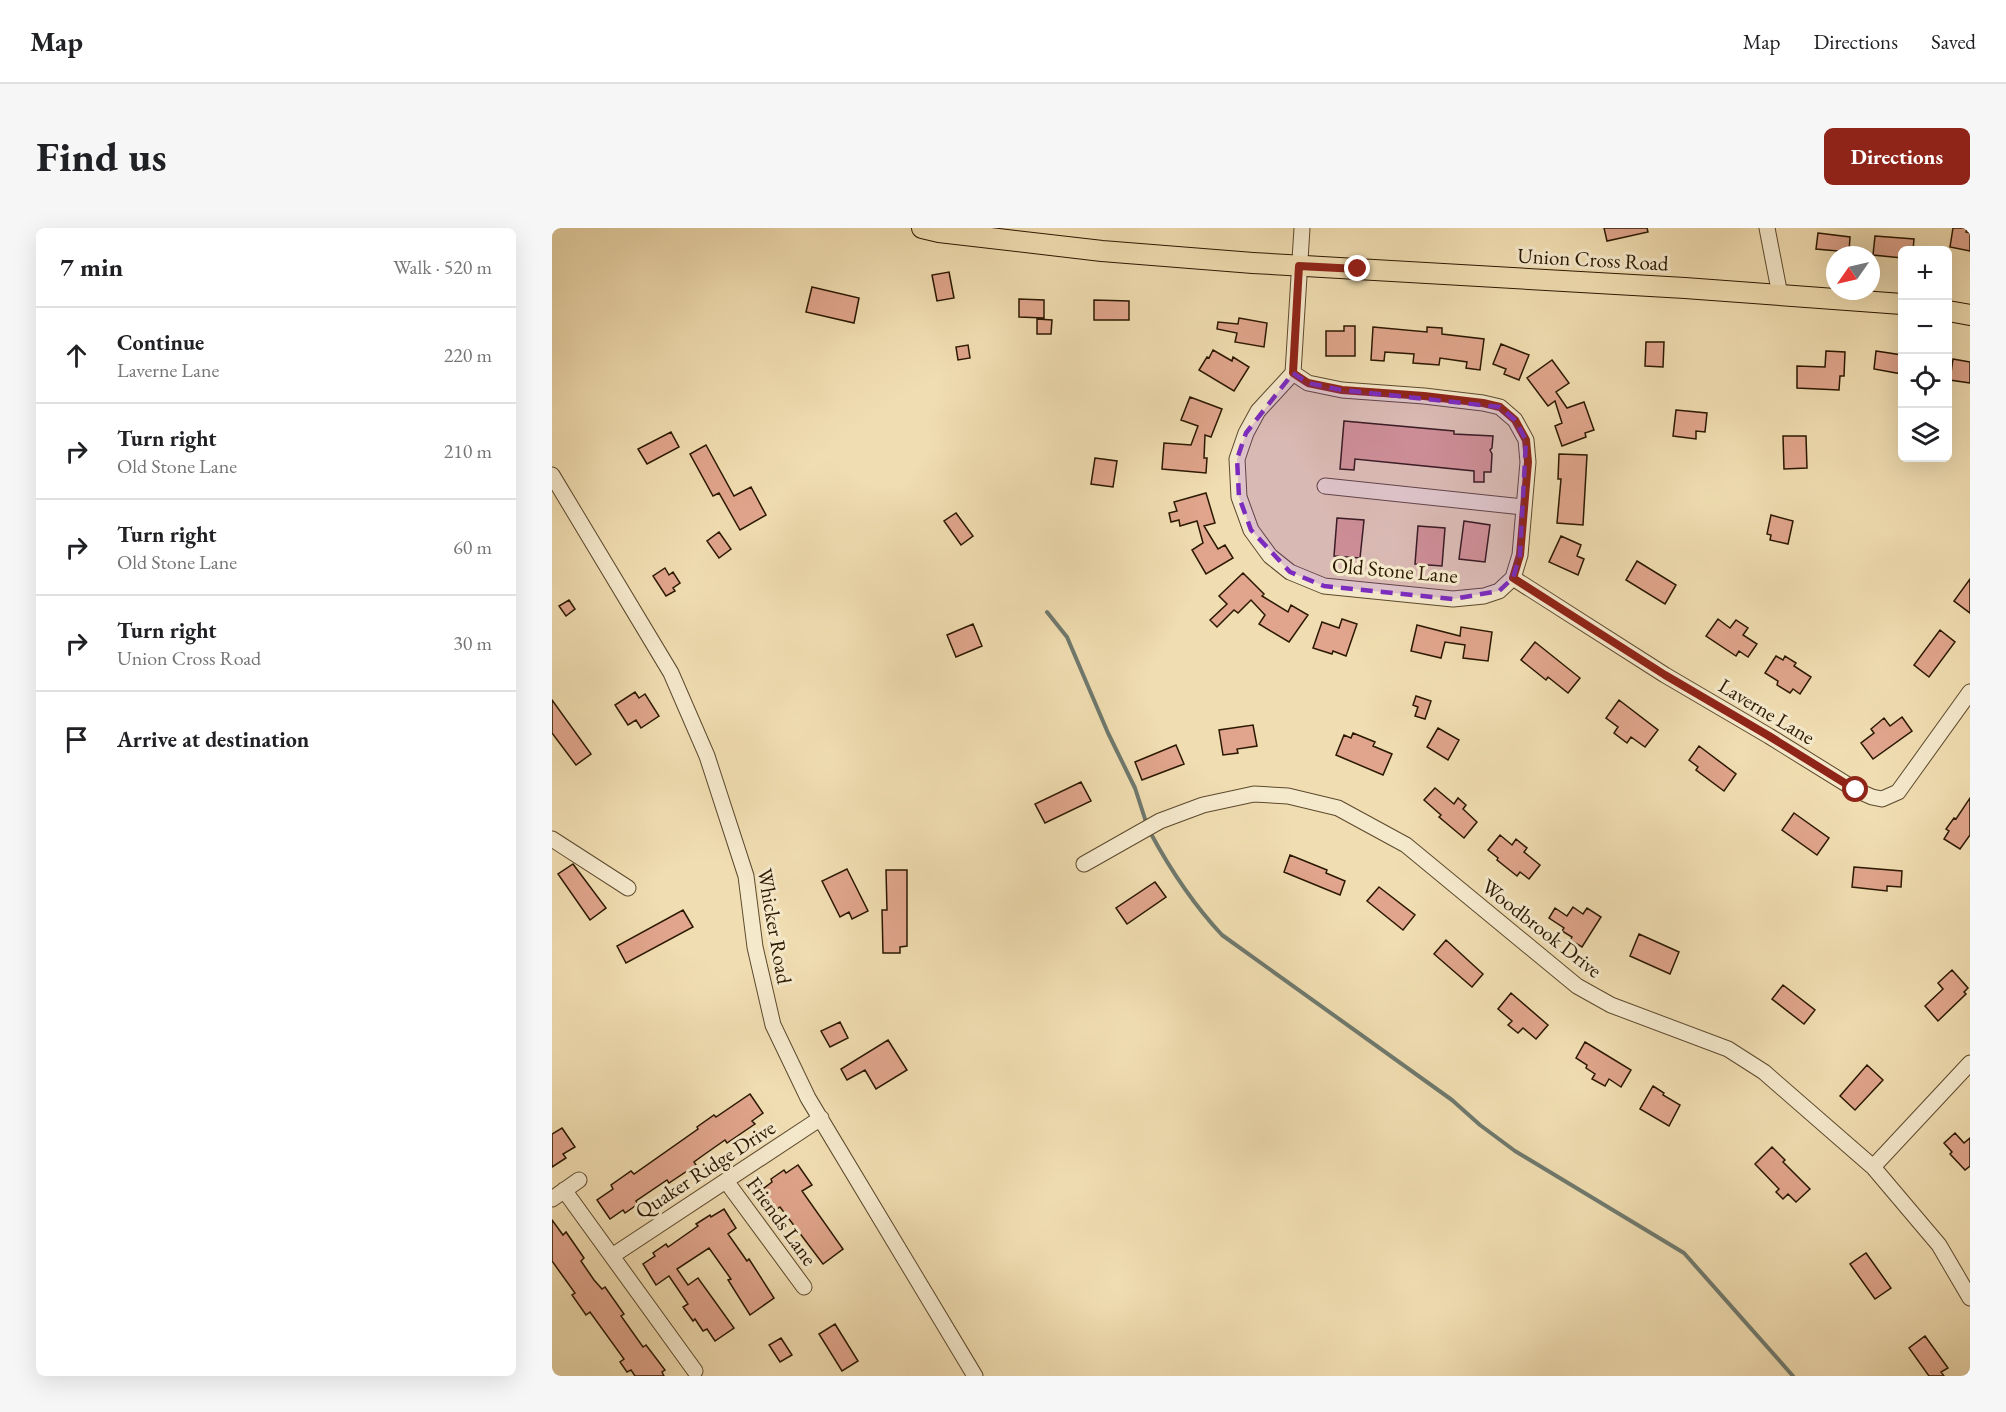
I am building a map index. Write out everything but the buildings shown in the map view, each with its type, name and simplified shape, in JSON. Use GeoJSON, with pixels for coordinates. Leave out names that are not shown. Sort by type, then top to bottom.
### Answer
{"type":"FeatureCollection","features":[{"type":"Feature","properties":{"kind":"main road","name":"Union Cross Road"},"geometry":{"type":"LineString","coordinates":[[934,229],[1102,251],[1299,266],[1685,288],[1898,304]]}},
{"type":"Feature","properties":{"kind":"main road"},"geometry":{"type":"LineString","coordinates":[[1952,312],[1970,315]]}},
{"type":"Feature","properties":{"kind":"street"},"geometry":{"type":"LineString","coordinates":[[1302,228],[1293,373],[1308,383],[1342,390],[1483,403],[1500,407],[1515,420],[1526,440],[1528,462],[1520,555],[1513,578]]}},
{"type":"Feature","properties":{"kind":"street"},"geometry":{"type":"LineString","coordinates":[[1767,228],[1780,295]]}},
{"type":"Feature","properties":{"kind":"street","name":"Old Stone Lane"},"geometry":{"type":"LineString","coordinates":[[1293,373],[1258,411],[1246,433],[1237,459],[1239,497],[1251,530],[1270,556],[1290,572],[1324,586],[1391,594],[1453,599],[1484,596],[1499,591],[1513,578]]}},
{"type":"Feature","properties":{"kind":"street","name":"Whicker Road"},"geometry":{"type":"LineString","coordinates":[[552,475],[671,673],[707,756],[746,876],[755,947],[772,1025],[821,1118],[975,1376]]}},
{"type":"Feature","properties":{"kind":"street"},"geometry":{"type":"LineString","coordinates":[[1325,486],[1523,507]]}},
{"type":"Feature","properties":{"kind":"street","name":"Laverne Lane"},"geometry":{"type":"LineString","coordinates":[[1513,578],[1665,675],[1856,790],[1872,797],[1888,798],[1898,792],[1970,692]]}},
{"type":"Feature","properties":{"kind":"street","name":"Woodbrook Drive"},"geometry":{"type":"LineString","coordinates":[[1084,864],[1160,821],[1203,805],[1254,794],[1288,796],[1338,808],[1406,845],[1577,986],[1611,1005],[1728,1049],[1764,1072],[1874,1167],[1939,1245],[1970,1298]]}},
{"type":"Feature","properties":{"kind":"street"},"geometry":{"type":"LineString","coordinates":[[552,839],[627,888]]}},
{"type":"Feature","properties":{"kind":"street"},"geometry":{"type":"LineString","coordinates":[[1874,1167],[1970,1063]]}},
{"type":"Feature","properties":{"kind":"street","name":"Quaker Ridge Drive"},"geometry":{"type":"LineString","coordinates":[[612,1256],[821,1118]]}},
{"type":"Feature","properties":{"kind":"street"},"geometry":{"type":"LineString","coordinates":[[579,1180],[558,1195],[612,1256],[695,1371]]}},
{"type":"Feature","properties":{"kind":"street","name":"Friends Lane"},"geometry":{"type":"LineString","coordinates":[[726,1180],[804,1287]]}},
{"type":"Feature","properties":{"kind":"highlighted area"},"geometry":{"type":"Polygon","coordinates":[[[1293,373],[1308,383],[1342,390],[1500,407],[1515,420],[1526,440],[1520,555],[1513,578],[1499,591],[1453,599],[1324,586],[1290,572],[1251,530],[1239,497],[1237,459],[1246,433],[1293,373]]]}},
{"type":"Feature","properties":{"kind":"waterway"},"geometry":{"type":"LineString","coordinates":[[1047,612],[1067,637],[1108,733],[1135,788],[1147,825]]}},
{"type":"Feature","properties":{"kind":"waterway"},"geometry":{"type":"LineString","coordinates":[[1150,832],[1183,886],[1222,935],[1452,1100],[1480,1125],[1515,1151],[1684,1253],[1793,1376]]}},
{"type":"Feature","properties":{"kind":"route"},"geometry":{"type":"LineString","coordinates":[[1358,269],[1299,266],[1293,373],[1308,383],[1342,390],[1424,396],[1500,407],[1515,420],[1526,440],[1528,462],[1520,555],[1513,578],[1665,675],[1856,790]]}}]}
